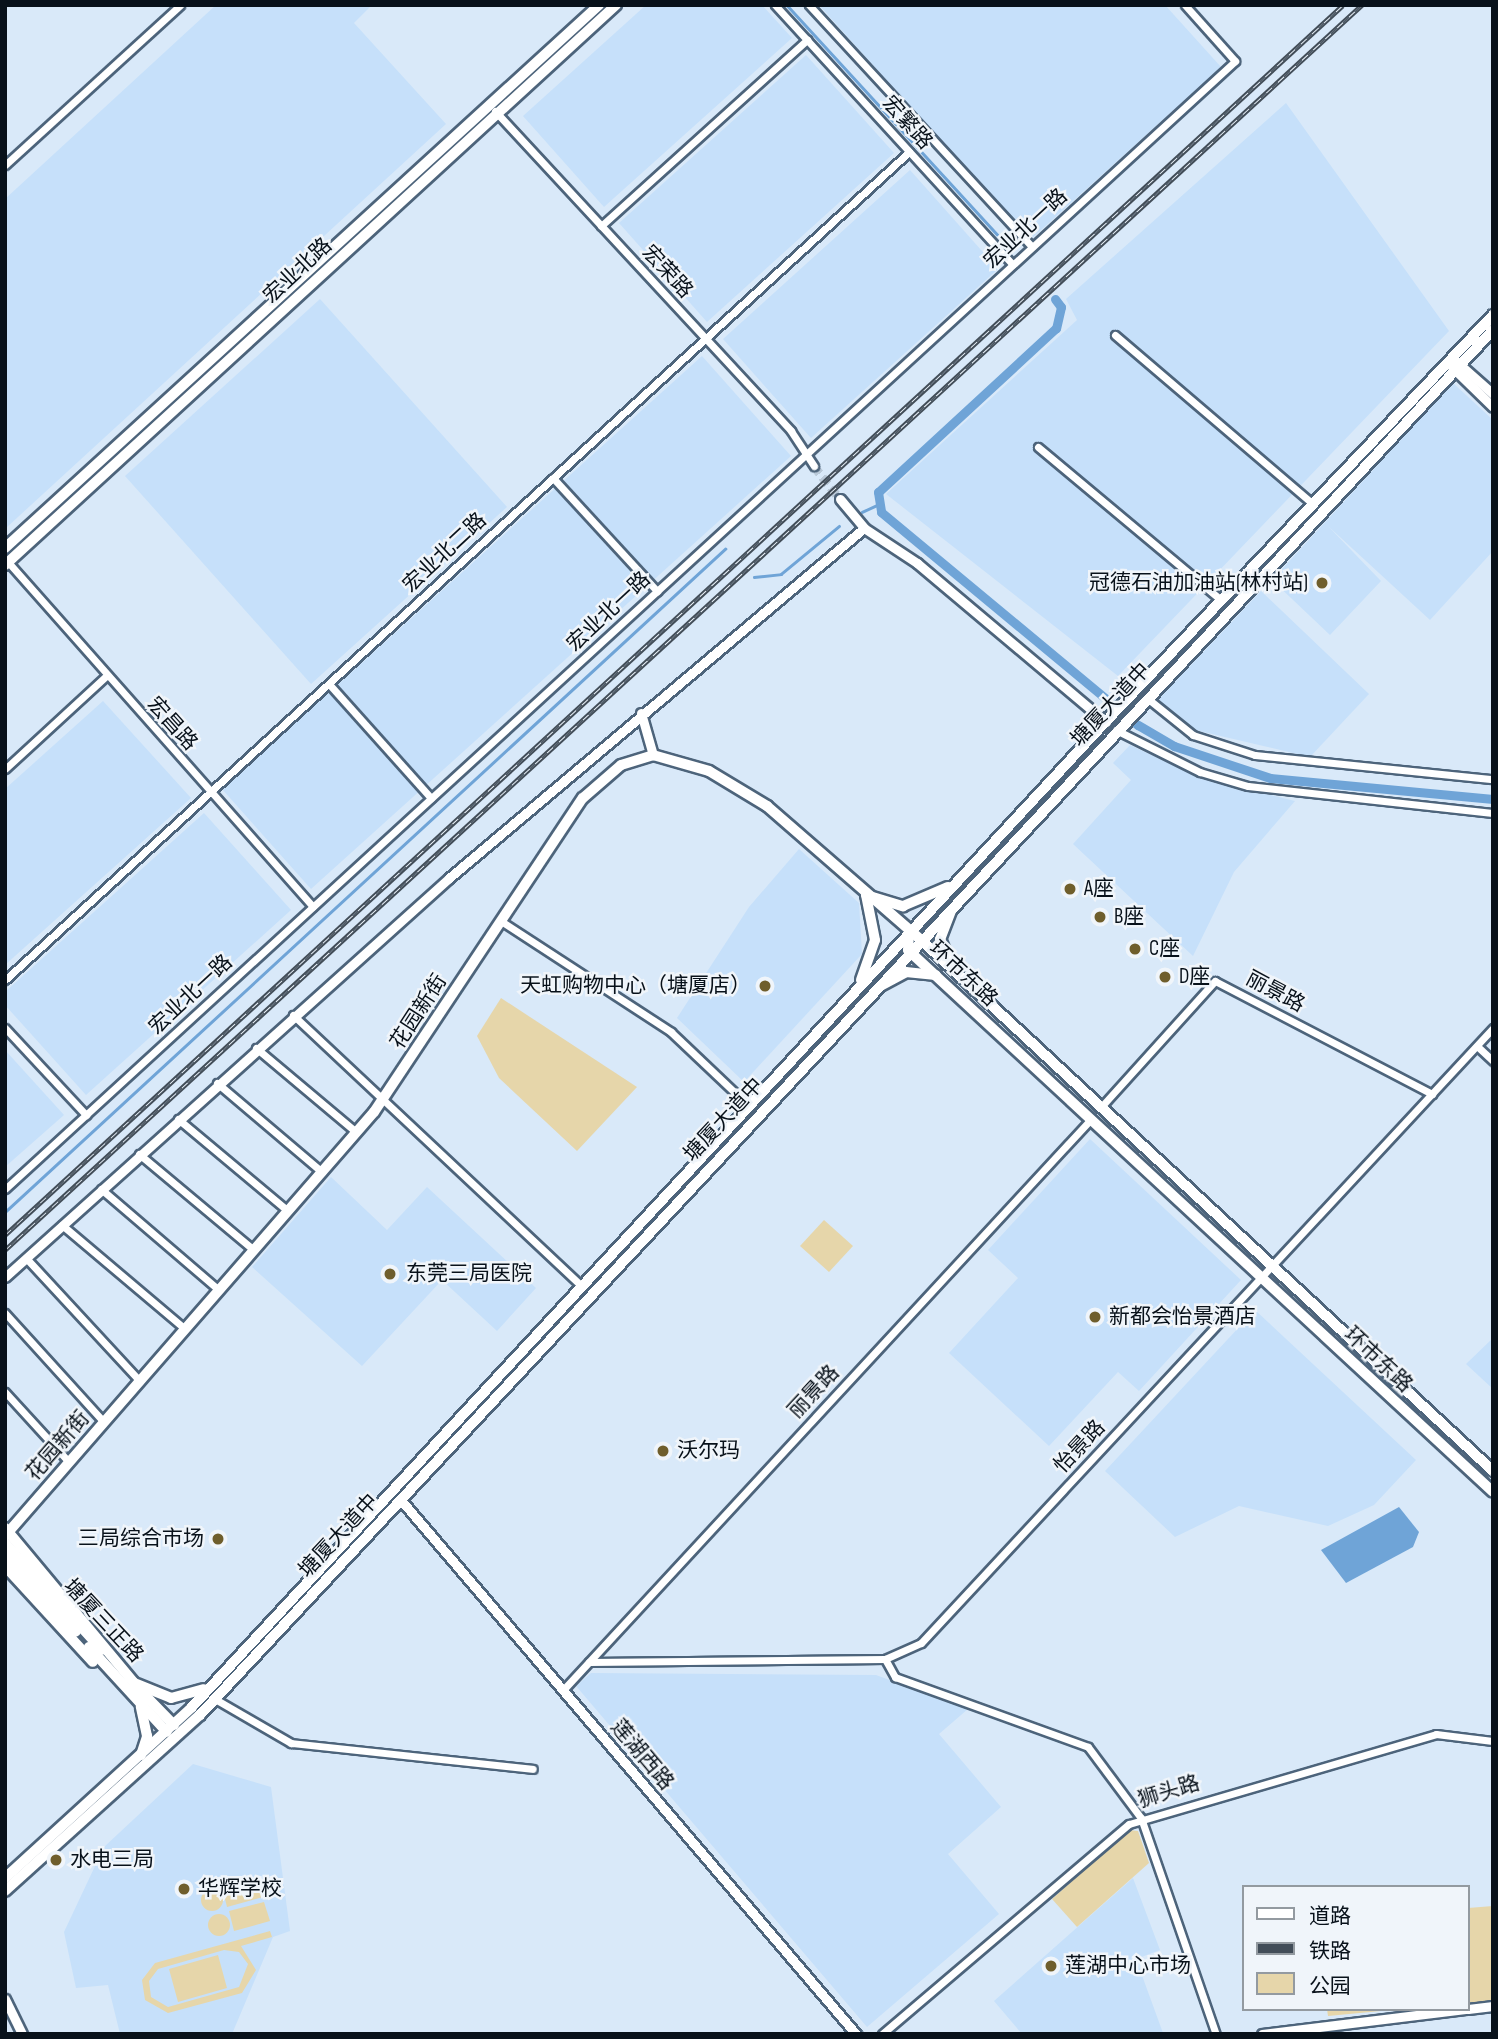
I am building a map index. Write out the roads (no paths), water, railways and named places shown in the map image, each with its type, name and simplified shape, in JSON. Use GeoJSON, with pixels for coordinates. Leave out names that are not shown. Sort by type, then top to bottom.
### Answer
{"type":"FeatureCollection","features":[{"type":"Feature","properties":{"kind":"main road","name":"宏业北路"},"geometry":{"type":"LineString","coordinates":[[5,548],[599,5]]}},
{"type":"Feature","properties":{"kind":"main road","name":"宏业北路"},"geometry":{"type":"LineString","coordinates":[[6,562],[616,5]]}},
{"type":"Feature","properties":{"kind":"main road"},"geometry":{"type":"LineString","coordinates":[[1454,364],[1493,315]]}},
{"type":"Feature","properties":{"kind":"main road"},"geometry":{"type":"LineString","coordinates":[[1454,364],[1493,330]]}},
{"type":"Feature","properties":{"kind":"main road","name":"塘厦大道中"},"geometry":{"type":"LineString","coordinates":[[1138,698],[1221,600],[1312,503],[1454,364]]}},
{"type":"Feature","properties":{"kind":"main road","name":"塘厦大道中"},"geometry":{"type":"LineString","coordinates":[[5,1878],[137,1761],[216,1681],[749,1106],[861,992],[1113,722],[1454,364]]}},
{"type":"Feature","properties":{"kind":"main road"},"geometry":{"type":"LineString","coordinates":[[653,755],[709,771],[767,806],[914,936]]}},
{"type":"Feature","properties":{"kind":"main road","name":"花园新街"},"geometry":{"type":"LineString","coordinates":[[6,1535],[383,1099],[501,921],[600,779],[653,755]]}},
{"type":"Feature","properties":{"kind":"main road"},"geometry":{"type":"LineString","coordinates":[[866,895],[909,906],[958,888]]}},
{"type":"Feature","properties":{"kind":"main road"},"geometry":{"type":"LineString","coordinates":[[953,969],[940,934],[958,888]]}},
{"type":"Feature","properties":{"kind":"main road"},"geometry":{"type":"LineString","coordinates":[[861,992],[875,940],[866,895]]}},
{"type":"Feature","properties":{"kind":"main road","name":"塘厦大道中"},"geometry":{"type":"LineString","coordinates":[[5,1891],[215,1699],[861,992],[908,950],[914,936]]}},
{"type":"Feature","properties":{"kind":"main road","name":"环市东路"},"geometry":{"type":"LineString","coordinates":[[914,936],[953,969],[1493,1471]]}},
{"type":"Feature","properties":{"kind":"main road","name":"环市东路"},"geometry":{"type":"LineString","coordinates":[[908,950],[1493,1492]]}},
{"type":"Feature","properties":{"kind":"main road"},"geometry":{"type":"LineString","coordinates":[[861,992],[900,973],[936,975]]}},
{"type":"Feature","properties":{"kind":"main road"},"geometry":{"type":"LineString","coordinates":[[6,1535],[133,1691],[147,1725],[137,1761]]}},
{"type":"Feature","properties":{"kind":"main road","name":"塘厦三正路"},"geometry":{"type":"LineString","coordinates":[[6,1535],[100,1654]]}},
{"type":"Feature","properties":{"kind":"main road","name":"塘厦三正路"},"geometry":{"type":"LineString","coordinates":[[5,1554],[171,1728]]}},
{"type":"Feature","properties":{"kind":"main road"},"geometry":{"type":"LineString","coordinates":[[5,1566],[92,1660],[133,1691],[184,1698],[216,1681]]}},
{"type":"Feature","properties":{"kind":"street"},"geometry":{"type":"LineString","coordinates":[[5,165],[180,5]]}},
{"type":"Feature","properties":{"kind":"street","name":"宏繁路"},"geometry":{"type":"LineString","coordinates":[[775,5],[1013,265]]}},
{"type":"Feature","properties":{"kind":"street"},"geometry":{"type":"LineString","coordinates":[[809,5],[1032,247]]}},
{"type":"Feature","properties":{"kind":"street","name":"宏业北一路"},"geometry":{"type":"LineString","coordinates":[[5,1189],[1236,61],[1185,5]]}},
{"type":"Feature","properties":{"kind":"street"},"geometry":{"type":"LineString","coordinates":[[601,226],[807,40]]}},
{"type":"Feature","properties":{"kind":"street","name":"宏荣路"},"geometry":{"type":"LineString","coordinates":[[489,105],[705,339],[814,466]]}},
{"type":"Feature","properties":{"kind":"street","name":"宏业北二路"},"geometry":{"type":"LineString","coordinates":[[5,980],[909,152]]}},
{"type":"Feature","properties":{"kind":"street"},"geometry":{"type":"LineString","coordinates":[[1115,335],[1312,503]]}},
{"type":"Feature","properties":{"kind":"street"},"geometry":{"type":"LineString","coordinates":[[1454,364],[1493,394]]}},
{"type":"Feature","properties":{"kind":"street"},"geometry":{"type":"LineString","coordinates":[[1454,364],[1493,408]]}},
{"type":"Feature","properties":{"kind":"street"},"geometry":{"type":"LineString","coordinates":[[1038,447],[1221,600]]}},
{"type":"Feature","properties":{"kind":"street"},"geometry":{"type":"LineString","coordinates":[[553,478],[657,591]]}},
{"type":"Feature","properties":{"kind":"street"},"geometry":{"type":"LineString","coordinates":[[840,499],[864,528],[917,564],[1113,722],[1200,772],[1248,786],[1493,813]]}},
{"type":"Feature","properties":{"kind":"street"},"geometry":{"type":"LineString","coordinates":[[5,1277],[292,1015],[641,713],[864,528]]}},
{"type":"Feature","properties":{"kind":"street","name":"宏昌路"},"geometry":{"type":"LineString","coordinates":[[6,562],[105,677],[313,907]]}},
{"type":"Feature","properties":{"kind":"street"},"geometry":{"type":"LineString","coordinates":[[5,769],[105,677]]}},
{"type":"Feature","properties":{"kind":"street"},"geometry":{"type":"LineString","coordinates":[[329,684],[431,798]]}},
{"type":"Feature","properties":{"kind":"street"},"geometry":{"type":"LineString","coordinates":[[1138,698],[1193,735],[1255,755],[1493,779]]}},
{"type":"Feature","properties":{"kind":"street"},"geometry":{"type":"LineString","coordinates":[[641,713],[653,755]]}},
{"type":"Feature","properties":{"kind":"street"},"geometry":{"type":"LineString","coordinates":[[501,921],[671,1032],[749,1106]]}},
{"type":"Feature","properties":{"kind":"street","name":"丽景路"},"geometry":{"type":"LineString","coordinates":[[1101,1107],[1215,981],[1432,1094]]}},
{"type":"Feature","properties":{"kind":"street"},"geometry":{"type":"LineString","coordinates":[[292,1015],[582,1286]]}},
{"type":"Feature","properties":{"kind":"street"},"geometry":{"type":"LineString","coordinates":[[5,1028],[86,1115]]}},
{"type":"Feature","properties":{"kind":"street","name":"怡景路"},"geometry":{"type":"LineString","coordinates":[[589,1662],[884,1658],[921,1643],[1493,1028]]}},
{"type":"Feature","properties":{"kind":"street"},"geometry":{"type":"LineString","coordinates":[[1477,1046],[1493,1061]]}},
{"type":"Feature","properties":{"kind":"street"},"geometry":{"type":"LineString","coordinates":[[256,1048],[356,1132]]}},
{"type":"Feature","properties":{"kind":"street"},"geometry":{"type":"LineString","coordinates":[[217,1083],[322,1172]]}},
{"type":"Feature","properties":{"kind":"street"},"geometry":{"type":"LineString","coordinates":[[178,1119],[288,1211]]}},
{"type":"Feature","properties":{"kind":"street","name":"丽景路"},"geometry":{"type":"LineString","coordinates":[[563,1690],[1091,1119]]}},
{"type":"Feature","properties":{"kind":"street"},"geometry":{"type":"LineString","coordinates":[[139,1154],[254,1250]]}},
{"type":"Feature","properties":{"kind":"street"},"geometry":{"type":"LineString","coordinates":[[101,1189],[219,1290]]}},
{"type":"Feature","properties":{"kind":"street"},"geometry":{"type":"LineString","coordinates":[[62,1225],[185,1329]]}},
{"type":"Feature","properties":{"kind":"street"},"geometry":{"type":"LineString","coordinates":[[26,1258],[139,1381]]}},
{"type":"Feature","properties":{"kind":"street"},"geometry":{"type":"LineString","coordinates":[[5,1313],[104,1422]]}},
{"type":"Feature","properties":{"kind":"street"},"geometry":{"type":"LineString","coordinates":[[5,1392],[69,1462]]}},
{"type":"Feature","properties":{"kind":"street","name":"莲湖西路"},"geometry":{"type":"LineString","coordinates":[[400,1499],[856,2034]]}},
{"type":"Feature","properties":{"kind":"street"},"geometry":{"type":"LineString","coordinates":[[884,1658],[895,1677],[1088,1747],[1142,1818],[1216,2034]]}},
{"type":"Feature","properties":{"kind":"street"},"geometry":{"type":"LineString","coordinates":[[215,1699],[291,1743],[533,1769]]}},
{"type":"Feature","properties":{"kind":"street","name":"狮头路"},"geometry":{"type":"LineString","coordinates":[[881,2034],[1142,1818],[1436,1734],[1493,1741]]}},
{"type":"Feature","properties":{"kind":"street"},"geometry":{"type":"LineString","coordinates":[[5,1999],[22,2034]]}},
{"type":"Feature","properties":{"kind":"street"},"geometry":{"type":"LineString","coordinates":[[1470,2009],[1493,2006]]}},
{"type":"Feature","properties":{"kind":"street"},"geometry":{"type":"LineString","coordinates":[[1262,2034],[1332,2030],[1455,2011]]}},
{"type":"Feature","properties":{"kind":"water"},"geometry":{"type":"Polygon","coordinates":[[[1399,1507],[1419,1532],[1413,1547],[1346,1583],[1321,1550],[1399,1507]]]}},
{"type":"Feature","properties":{"kind":"waterway"},"geometry":{"type":"LineString","coordinates":[[787,5],[1010,248]]}},
{"type":"Feature","properties":{"kind":"waterway"},"geometry":{"type":"LineString","coordinates":[[1055,299],[1061,307],[1056,328],[878,492],[881,512],[1138,725],[1174,746],[1270,778],[1493,799]]}},
{"type":"Feature","properties":{"kind":"waterway"},"geometry":{"type":"LineString","coordinates":[[862,512],[877,505]]}},
{"type":"Feature","properties":{"kind":"waterway"},"geometry":{"type":"LineString","coordinates":[[754,577],[781,574],[839,526]]}},
{"type":"Feature","properties":{"kind":"waterway"},"geometry":{"type":"LineString","coordinates":[[5,1212],[725,549]]}},
{"type":"Feature","properties":{"kind":"tunnel"},"geometry":{"type":"LineString","coordinates":[[814,466],[840,499]]}},
{"type":"Feature","properties":{"kind":"railway"},"geometry":{"type":"LineString","coordinates":[[5,1235],[1343,5]]}},
{"type":"Feature","properties":{"kind":"railway"},"geometry":{"type":"LineString","coordinates":[[5,1250],[1362,5]]}},
{"type":"Feature","properties":{"kind":"place","name":"冠德石油加油站(林村站)"},"geometry":{"type":"Point","coordinates":[1322,583]}},
{"type":"Feature","properties":{"kind":"place","name":"A座"},"geometry":{"type":"Point","coordinates":[1070,889]}},
{"type":"Feature","properties":{"kind":"place","name":"B座"},"geometry":{"type":"Point","coordinates":[1100,917]}},
{"type":"Feature","properties":{"kind":"place","name":"C座"},"geometry":{"type":"Point","coordinates":[1135,949]}},
{"type":"Feature","properties":{"kind":"place","name":"D座"},"geometry":{"type":"Point","coordinates":[1165,977]}},
{"type":"Feature","properties":{"kind":"place","name":"天虹购物中心（塘厦店）"},"geometry":{"type":"Point","coordinates":[765,986]}},
{"type":"Feature","properties":{"kind":"place","name":"东莞三局医院"},"geometry":{"type":"Point","coordinates":[390,1274]}},
{"type":"Feature","properties":{"kind":"place","name":"新都会怡景酒店"},"geometry":{"type":"Point","coordinates":[1095,1317]}},
{"type":"Feature","properties":{"kind":"place","name":"沃尔玛"},"geometry":{"type":"Point","coordinates":[663,1451]}},
{"type":"Feature","properties":{"kind":"place","name":"三局综合市场"},"geometry":{"type":"Point","coordinates":[218,1539]}},
{"type":"Feature","properties":{"kind":"place","name":"水电三局"},"geometry":{"type":"Point","coordinates":[56,1860]}},
{"type":"Feature","properties":{"kind":"place","name":"华辉学校"},"geometry":{"type":"Point","coordinates":[184,1889]}},
{"type":"Feature","properties":{"kind":"place","name":"莲湖中心市场"},"geometry":{"type":"Point","coordinates":[1051,1966]}}]}
